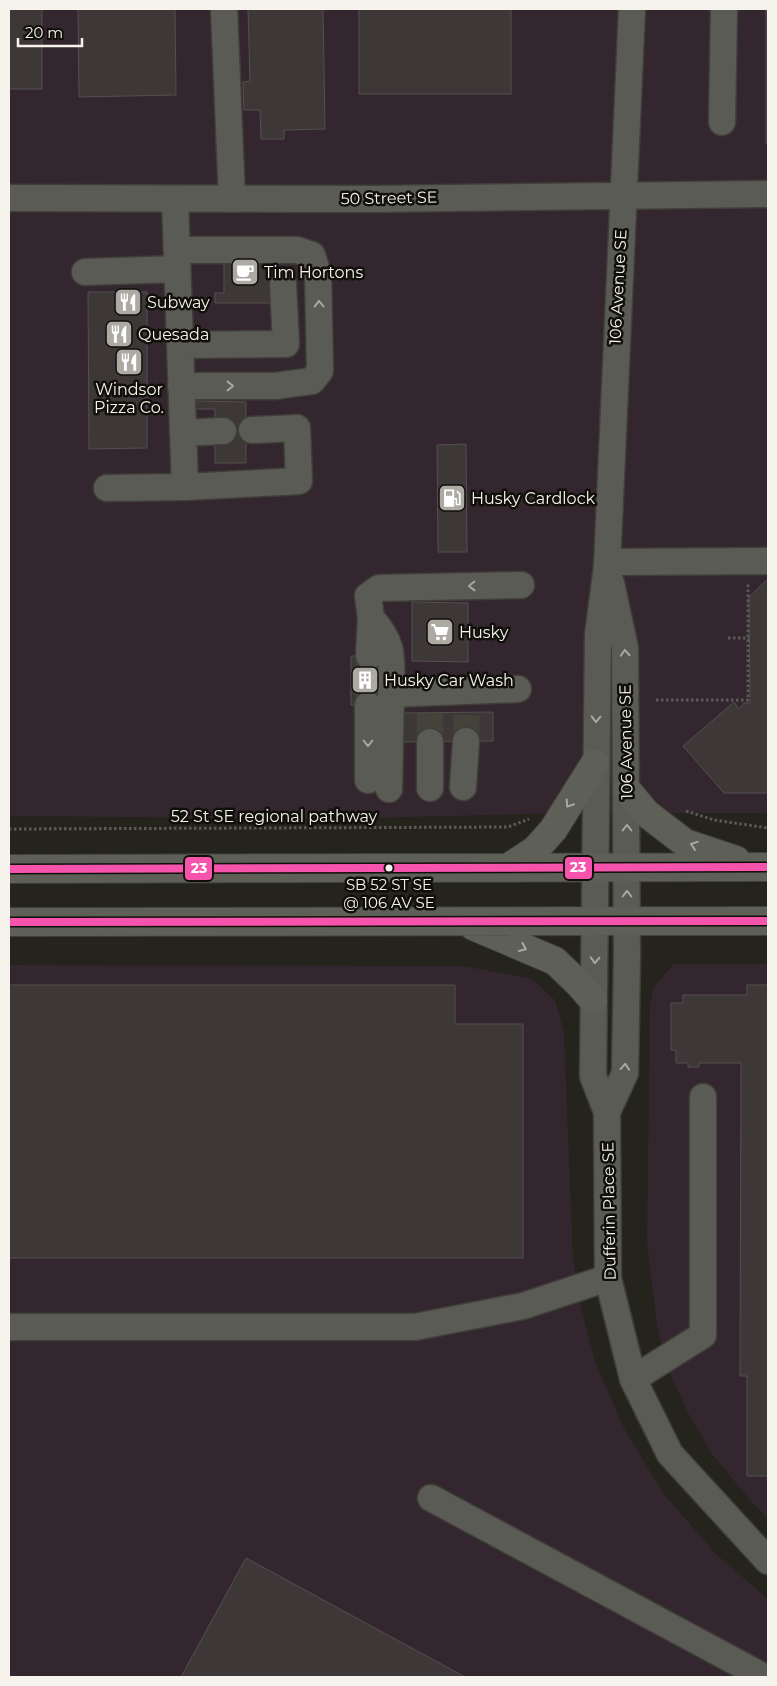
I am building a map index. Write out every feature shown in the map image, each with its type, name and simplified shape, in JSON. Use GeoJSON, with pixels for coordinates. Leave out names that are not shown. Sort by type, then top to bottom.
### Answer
{"type":"FeatureCollection","features":[{"type":"Feature","properties":{"kind":"main road"},"geometry":{"type":"LineString","coordinates":[[509,867],[535,850],[553,830],[596,763]]}},
{"type":"Feature","properties":{"kind":"main road"},"geometry":{"type":"LineString","coordinates":[[627,790],[646,813],[685,842],[762,867]]}},
{"type":"Feature","properties":{"kind":"main road"},"geometry":{"type":"LineString","coordinates":[[9,869],[762,867]]}},
{"type":"Feature","properties":{"kind":"main road"},"geometry":{"type":"LineString","coordinates":[[462,921],[555,962],[580,984],[593,1000]]}},
{"type":"Feature","properties":{"kind":"main road"},"geometry":{"type":"LineString","coordinates":[[9,922],[768,921]]}},
{"type":"Feature","properties":{"kind":"street"},"geometry":{"type":"LineString","coordinates":[[224,9],[232,199]]}},
{"type":"Feature","properties":{"kind":"street","name":"106 Avenue SE"},"geometry":{"type":"LineString","coordinates":[[595,921],[598,635],[607,564],[622,195],[632,9]]}},
{"type":"Feature","properties":{"kind":"street"},"geometry":{"type":"LineString","coordinates":[[722,122],[724,9]]}},
{"type":"Feature","properties":{"kind":"street","name":"50 Street SE"},"geometry":{"type":"LineString","coordinates":[[9,198],[232,199],[768,194]]}},
{"type":"Feature","properties":{"kind":"street"},"geometry":{"type":"LineString","coordinates":[[175,199],[185,487]]}},
{"type":"Feature","properties":{"kind":"street"},"geometry":{"type":"LineString","coordinates":[[86,272],[177,259],[297,250],[312,255],[318,274],[320,371],[312,381],[275,386],[181,386]]}},
{"type":"Feature","properties":{"kind":"street"},"geometry":{"type":"LineString","coordinates":[[180,345],[286,344],[283,284]]}},
{"type":"Feature","properties":{"kind":"street"},"geometry":{"type":"LineString","coordinates":[[107,488],[185,487],[299,481],[297,428],[252,430]]}},
{"type":"Feature","properties":{"kind":"street"},"geometry":{"type":"LineString","coordinates":[[183,433],[223,431]]}},
{"type":"Feature","properties":{"kind":"street"},"geometry":{"type":"LineString","coordinates":[[607,564],[768,561]]}},
{"type":"Feature","properties":{"kind":"street","name":"106 Avenue SE"},"geometry":{"type":"LineString","coordinates":[[607,564],[625,648],[627,921]]}},
{"type":"Feature","properties":{"kind":"street"},"geometry":{"type":"LineString","coordinates":[[369,656],[371,618],[368,596],[380,588],[521,585]]}},
{"type":"Feature","properties":{"kind":"street"},"geometry":{"type":"LineString","coordinates":[[368,705],[378,785],[391,694],[391,648],[384,632],[371,618]]}},
{"type":"Feature","properties":{"kind":"street"},"geometry":{"type":"LineString","coordinates":[[391,694],[430,703],[467,702],[518,689]]}},
{"type":"Feature","properties":{"kind":"street"},"geometry":{"type":"LineString","coordinates":[[463,787],[466,741]]}},
{"type":"Feature","properties":{"kind":"street"},"geometry":{"type":"LineString","coordinates":[[430,742],[430,788]]}},
{"type":"Feature","properties":{"kind":"street","name":"Dufferin Place SE"},"geometry":{"type":"LineString","coordinates":[[595,921],[593,1076],[607,1112],[608,1278],[633,1379],[670,1454],[768,1561]]}},
{"type":"Feature","properties":{"kind":"street","name":"Dufferin Place SE"},"geometry":{"type":"LineString","coordinates":[[607,1112],[625,1074],[627,921]]}},
{"type":"Feature","properties":{"kind":"street"},"geometry":{"type":"LineString","coordinates":[[633,1379],[703,1335],[703,1096]]}},
{"type":"Feature","properties":{"kind":"street"},"geometry":{"type":"LineString","coordinates":[[9,1327],[415,1327],[523,1306],[608,1278]]}},
{"type":"Feature","properties":{"kind":"street"},"geometry":{"type":"LineString","coordinates":[[431,1498],[764,1677]]}},
{"type":"Feature","properties":{"kind":"path"},"geometry":{"type":"LineString","coordinates":[[656,700],[748,700],[748,581]]}},
{"type":"Feature","properties":{"kind":"path"},"geometry":{"type":"LineString","coordinates":[[728,638],[749,638]]}},
{"type":"Feature","properties":{"kind":"path"},"geometry":{"type":"LineString","coordinates":[[684,810],[714,820],[768,828]]}},
{"type":"Feature","properties":{"kind":"path","name":"52 St SE regional pathway"},"geometry":{"type":"LineString","coordinates":[[9,829],[508,827],[528,819],[536,823]]}},
{"type":"Feature","properties":{"kind":"shaded area"},"geometry":{"type":"Polygon","coordinates":[[[9,9],[768,9],[768,813],[568,813],[328,819],[9,816],[9,9]]]}},
{"type":"Feature","properties":{"kind":"shaded area"},"geometry":{"type":"Polygon","coordinates":[[[674,964],[768,964],[768,1518],[749,1499],[712,1454],[689,1415],[666,1365],[657,1326],[647,1242],[650,1002],[654,986],[674,964]]]}},
{"type":"Feature","properties":{"kind":"shaded area"},"geometry":{"type":"Polygon","coordinates":[[[9,965],[464,966],[532,979],[555,1000],[564,1032],[573,1258],[580,1303],[595,1362],[625,1430],[663,1493],[716,1554],[768,1599],[768,1677],[9,1677],[9,965]]]}},
{"type":"Feature","properties":{"kind":"building"},"geometry":{"type":"Polygon","coordinates":[[[9,9],[42,9],[42,89],[9,89],[9,9]]]}},
{"type":"Feature","properties":{"kind":"building"},"geometry":{"type":"Polygon","coordinates":[[[78,9],[175,9],[176,95],[79,97],[78,9]]]}},
{"type":"Feature","properties":{"kind":"building"},"geometry":{"type":"Polygon","coordinates":[[[248,9],[323,9],[325,129],[284,130],[284,139],[261,139],[260,110],[244,110],[243,82],[250,81],[248,9]]]}},
{"type":"Feature","properties":{"kind":"building"},"geometry":{"type":"Polygon","coordinates":[[[359,9],[511,9],[511,94],[359,94],[359,9]]]}},
{"type":"Feature","properties":{"kind":"building"},"geometry":{"type":"Polygon","coordinates":[[[766,9],[768,9],[768,143],[766,143],[766,9]]]}},
{"type":"Feature","properties":{"kind":"building"},"geometry":{"type":"Polygon","coordinates":[[[224,259],[273,259],[273,303],[215,303],[215,293],[224,293],[224,259]]]}},
{"type":"Feature","properties":{"kind":"building"},"geometry":{"type":"Polygon","coordinates":[[[88,292],[147,292],[147,448],[89,449],[88,292]]]}},
{"type":"Feature","properties":{"kind":"building"},"geometry":{"type":"Polygon","coordinates":[[[195,401],[246,402],[246,463],[215,463],[215,409],[195,409],[195,401]]]}},
{"type":"Feature","properties":{"kind":"building","name":"Husky Cardlock"},"geometry":{"type":"Polygon","coordinates":[[[466,444],[467,552],[438,552],[437,445],[466,444]]]}},
{"type":"Feature","properties":{"kind":"building"},"geometry":{"type":"Polygon","coordinates":[[[768,579],[768,793],[724,793],[683,746],[734,702],[739,709],[744,703],[750,703],[749,597],[768,579]]]}},
{"type":"Feature","properties":{"kind":"building","name":"Husky"},"geometry":{"type":"Polygon","coordinates":[[[412,602],[468,603],[468,662],[412,661],[412,602]]]}},
{"type":"Feature","properties":{"kind":"building","name":"Husky Car Wash"},"geometry":{"type":"Polygon","coordinates":[[[351,656],[379,656],[378,705],[351,705],[351,656]]]}},
{"type":"Feature","properties":{"kind":"building"},"geometry":{"type":"Polygon","coordinates":[[[493,712],[493,741],[401,742],[401,713],[493,712]]]}},
{"type":"Feature","properties":{"kind":"building"},"geometry":{"type":"Polygon","coordinates":[[[9,985],[455,985],[455,1024],[523,1024],[523,1258],[9,1258],[9,985]]]}},
{"type":"Feature","properties":{"kind":"building"},"geometry":{"type":"Polygon","coordinates":[[[747,985],[768,985],[768,1476],[747,1476],[747,1376],[740,1376],[741,1063],[699,1063],[699,1067],[688,1067],[688,1063],[676,1063],[676,1050],[671,1050],[671,1003],[683,1003],[683,995],[747,995],[747,985]]]}},
{"type":"Feature","properties":{"kind":"building"},"geometry":{"type":"Polygon","coordinates":[[[246,1558],[465,1677],[181,1677],[246,1558]]]}},
{"type":"Feature","properties":{"kind":"tunnel"},"geometry":{"type":"LineString","coordinates":[[368,705],[369,656]]}},
{"type":"Feature","properties":{"kind":"tunnel"},"geometry":{"type":"LineString","coordinates":[[466,741],[467,712]]}},
{"type":"Feature","properties":{"kind":"tunnel"},"geometry":{"type":"LineString","coordinates":[[430,713],[430,742]]}},
{"type":"Feature","properties":{"kind":"transit line","name":"23"},"geometry":{"type":"LineString","coordinates":[[9,869],[768,867]]}},
{"type":"Feature","properties":{"kind":"transit line","name":"23"},"geometry":{"type":"LineString","coordinates":[[9,922],[768,921]]}},
{"type":"Feature","properties":{"kind":"place","name":"Tim Hortons"},"geometry":{"type":"Point","coordinates":[245,272]}},
{"type":"Feature","properties":{"kind":"place","name":"Subway"},"geometry":{"type":"Point","coordinates":[128,302]}},
{"type":"Feature","properties":{"kind":"place","name":"Quesada"},"geometry":{"type":"Point","coordinates":[119,334]}},
{"type":"Feature","properties":{"kind":"place","name":"Windsor Pizza Co."},"geometry":{"type":"Point","coordinates":[129,362]}},
{"type":"Feature","properties":{"kind":"place","name":"Husky Cardlock"},"geometry":{"type":"Point","coordinates":[452,498]}},
{"type":"Feature","properties":{"kind":"place","name":"Husky"},"geometry":{"type":"Point","coordinates":[440,632]}},
{"type":"Feature","properties":{"kind":"place","name":"Husky Car Wash"},"geometry":{"type":"Point","coordinates":[365,680]}},
{"type":"Feature","properties":{"kind":"place","name":"SB 52 ST SE @ 106 AV SE"},"geometry":{"type":"Point","coordinates":[389,868]}}]}
